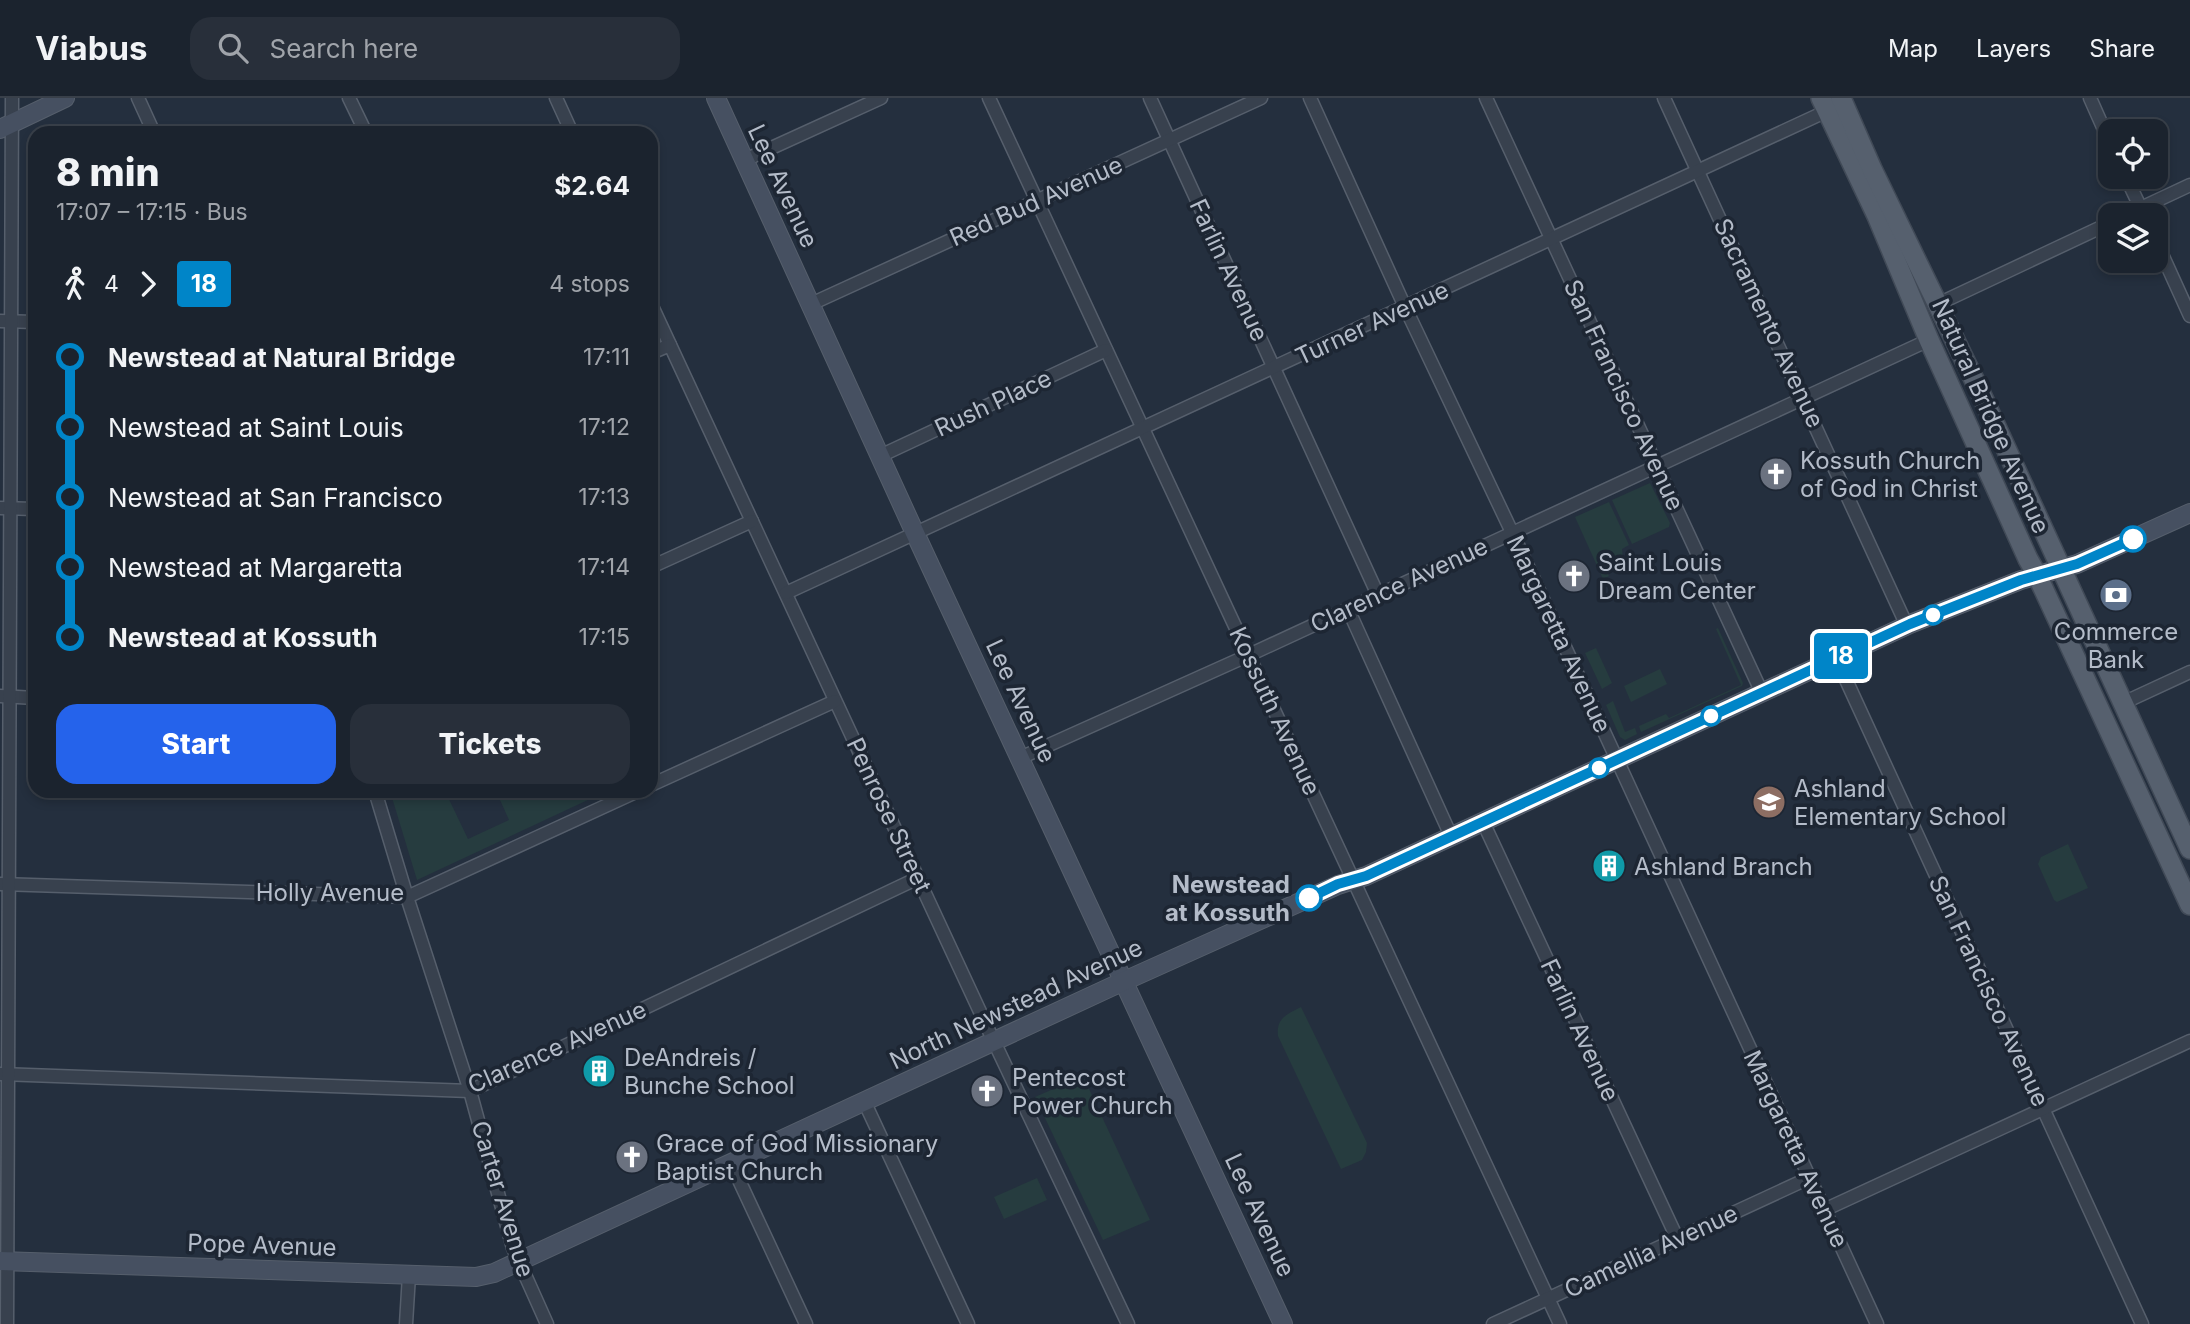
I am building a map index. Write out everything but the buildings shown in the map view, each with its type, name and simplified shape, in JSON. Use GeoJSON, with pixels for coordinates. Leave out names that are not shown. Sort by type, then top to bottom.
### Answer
{"type":"FeatureCollection","features":[{"type":"Feature","properties":{"kind":"main road","name":"Natural Bridge Avenue"},"geometry":{"type":"LineString","coordinates":[[1830,102],[1872,169],[1938,304],[2190,849]]}},
{"type":"Feature","properties":{"kind":"main road","name":"Natural Bridge Avenue"},"geometry":{"type":"LineString","coordinates":[[1830,102],[1929,340],[2028,559],[2188,899]]}},
{"type":"Feature","properties":{"kind":"main road"},"geometry":{"type":"LineString","coordinates":[[1978,446],[2009,489],[2042,554],[2051,565],[2061,569]]}},
{"type":"Feature","properties":{"kind":"main road"},"geometry":{"type":"LineString","coordinates":[[2037,575],[2052,584],[2093,663],[2123,703]]}},
{"type":"Feature","properties":{"kind":"street"},"geometry":{"type":"LineString","coordinates":[[7,1324],[4,1261],[6,126],[12,98]]}},
{"type":"Feature","properties":{"kind":"street"},"geometry":{"type":"LineString","coordinates":[[6,126],[65,98]]}},
{"type":"Feature","properties":{"kind":"street"},"geometry":{"type":"LineString","coordinates":[[138,98],[151,126]]}},
{"type":"Feature","properties":{"kind":"street"},"geometry":{"type":"LineString","coordinates":[[349,98],[363,126]]}},
{"type":"Feature","properties":{"kind":"street"},"geometry":{"type":"LineString","coordinates":[[556,98],[569,126]]}},
{"type":"Feature","properties":{"kind":"street","name":"Lee Avenue"},"geometry":{"type":"LineString","coordinates":[[716,98],[1283,1324]]}},
{"type":"Feature","properties":{"kind":"street"},"geometry":{"type":"LineString","coordinates":[[745,160],[881,98]]}},
{"type":"Feature","properties":{"kind":"street","name":"Kossuth Avenue"},"geometry":{"type":"LineString","coordinates":[[989,98],[1560,1324]]}},
{"type":"Feature","properties":{"kind":"street","name":"Farlin Avenue"},"geometry":{"type":"LineString","coordinates":[[1150,98],[1378,595]]}},
{"type":"Feature","properties":{"kind":"street","name":"Red Bud Avenue"},"geometry":{"type":"LineString","coordinates":[[811,304],[1261,98]]}},
{"type":"Feature","properties":{"kind":"street","name":"Margaretta Avenue"},"geometry":{"type":"LineString","coordinates":[[1310,98],[1877,1324]]}},
{"type":"Feature","properties":{"kind":"street","name":"San Francisco Avenue"},"geometry":{"type":"LineString","coordinates":[[1486,98],[1762,693]]}},
{"type":"Feature","properties":{"kind":"street","name":"Sacramento Avenue"},"geometry":{"type":"LineString","coordinates":[[1664,98],[1907,626]]}},
{"type":"Feature","properties":{"kind":"street"},"geometry":{"type":"LineString","coordinates":[[2090,98],[2099,119]]}},
{"type":"Feature","properties":{"kind":"street","name":"Turner Avenue"},"geometry":{"type":"LineString","coordinates":[[786,593],[1698,171],[1830,102]]}},
{"type":"Feature","properties":{"kind":"street"},"geometry":{"type":"LineString","coordinates":[[2159,203],[2190,185]]}},
{"type":"Feature","properties":{"kind":"street"},"geometry":{"type":"LineString","coordinates":[[1938,304],[2098,229]]}},
{"type":"Feature","properties":{"kind":"street"},"geometry":{"type":"LineString","coordinates":[[2168,267],[2190,316]]}},
{"type":"Feature","properties":{"kind":"street","name":"Penrose Street"},"geometry":{"type":"LineString","coordinates":[[658,319],[1128,1324]]}},
{"type":"Feature","properties":{"kind":"street"},"geometry":{"type":"LineString","coordinates":[[6,322],[28,322]]}},
{"type":"Feature","properties":{"kind":"street","name":"Clarence Avenue"},"geometry":{"type":"LineString","coordinates":[[1020,758],[1249,656],[1929,340]]}},
{"type":"Feature","properties":{"kind":"street"},"geometry":{"type":"LineString","coordinates":[[658,350],[670,345]]}},
{"type":"Feature","properties":{"kind":"street","name":"Rush Place"},"geometry":{"type":"LineString","coordinates":[[880,456],[1106,350]]}},
{"type":"Feature","properties":{"kind":"street"},"geometry":{"type":"LineString","coordinates":[[6,509],[28,509]]}},
{"type":"Feature","properties":{"kind":"street","name":"North Newstead Avenue"},"geometry":{"type":"LineString","coordinates":[[519,1262],[1124,981],[1483,822],[1907,626],[1964,601],[2077,564],[2190,513]]}},
{"type":"Feature","properties":{"kind":"street"},"geometry":{"type":"LineString","coordinates":[[658,565],[752,521]]}},
{"type":"Feature","properties":{"kind":"street"},"geometry":{"type":"LineString","coordinates":[[1348,609],[1451,836]]}},
{"type":"Feature","properties":{"kind":"street","name":"San Francisco Avenue"},"geometry":{"type":"LineString","coordinates":[[1836,658],[2142,1324]]}},
{"type":"Feature","properties":{"kind":"street"},"geometry":{"type":"LineString","coordinates":[[2123,703],[2190,672]]}},
{"type":"Feature","properties":{"kind":"street"},"geometry":{"type":"LineString","coordinates":[[5,697],[28,698]]}},
{"type":"Feature","properties":{"kind":"street"},"geometry":{"type":"LineString","coordinates":[[658,782],[835,701]]}},
{"type":"Feature","properties":{"kind":"street","name":"Carter Avenue"},"geometry":{"type":"LineString","coordinates":[[377,798],[470,1091],[513,1248],[547,1324]]}},
{"type":"Feature","properties":{"kind":"street","name":"Holly Avenue"},"geometry":{"type":"LineString","coordinates":[[4,884],[407,897],[623,798]]}},
{"type":"Feature","properties":{"kind":"street","name":"Farlin Avenue"},"geometry":{"type":"LineString","coordinates":[[1483,822],[1677,1238]]}},
{"type":"Feature","properties":{"kind":"street","name":"Clarence Avenue"},"geometry":{"type":"LineString","coordinates":[[4,1074],[470,1091],[918,878]]}},
{"type":"Feature","properties":{"kind":"street"},"geometry":{"type":"LineString","coordinates":[[1824,1210],[2190,1041]]}},
{"type":"Feature","properties":{"kind":"street"},"geometry":{"type":"LineString","coordinates":[[864,1101],[968,1324]]}},
{"type":"Feature","properties":{"kind":"street"},"geometry":{"type":"LineString","coordinates":[[731,1163],[806,1324]]}},
{"type":"Feature","properties":{"kind":"street","name":"Camellia Avenue"},"geometry":{"type":"LineString","coordinates":[[1493,1324],[1810,1178]]}},
{"type":"Feature","properties":{"kind":"street","name":"Pope Avenue"},"geometry":{"type":"LineString","coordinates":[[4,1261],[481,1277],[519,1262]]}},
{"type":"Feature","properties":{"kind":"street"},"geometry":{"type":"LineString","coordinates":[[406,1324],[409,1275]]}},
{"type":"Feature","properties":{"kind":"green space"},"geometry":{"type":"Polygon","coordinates":[[[1650,483],[1670,523],[1669,527],[1632,544],[1612,500],[1650,483]]]}},
{"type":"Feature","properties":{"kind":"green space"},"geometry":{"type":"Polygon","coordinates":[[[1609,502],[1629,545],[1622,549],[1623,557],[1604,566],[1609,576],[1603,579],[1575,517],[1609,502]]]}},
{"type":"Feature","properties":{"kind":"green space"},"geometry":{"type":"Polygon","coordinates":[[[1718,628],[1742,686],[1641,732],[1639,726],[1666,714],[1669,718],[1741,685],[1716,629],[1718,628]]]}},
{"type":"Feature","properties":{"kind":"green space"},"geometry":{"type":"Polygon","coordinates":[[[1596,648],[1612,683],[1602,689],[1585,653],[1596,648]]]}},
{"type":"Feature","properties":{"kind":"green space"},"geometry":{"type":"Polygon","coordinates":[[[1660,669],[1667,684],[1631,702],[1624,686],[1660,669]]]}},
{"type":"Feature","properties":{"kind":"green space"},"geometry":{"type":"Polygon","coordinates":[[[1613,701],[1625,732],[1635,728],[1637,734],[1625,740],[1620,737],[1606,705],[1613,701]]]}},
{"type":"Feature","properties":{"kind":"green space"},"geometry":{"type":"Polygon","coordinates":[[[392,798],[448,798],[468,839],[509,820],[499,798],[592,798],[417,880],[392,798]]]}},
{"type":"Feature","properties":{"kind":"green space"},"geometry":{"type":"Polygon","coordinates":[[[2068,844],[2088,888],[2057,902],[2038,864],[2041,857],[2068,844]]]}},
{"type":"Feature","properties":{"kind":"green space"},"geometry":{"type":"Polygon","coordinates":[[[1301,1007],[1367,1143],[1362,1160],[1341,1169],[1278,1036],[1281,1021],[1301,1007]]]}},
{"type":"Feature","properties":{"kind":"green space"},"geometry":{"type":"Polygon","coordinates":[[[1083,1076],[1150,1220],[1103,1240],[1035,1097],[1083,1076]]]}},
{"type":"Feature","properties":{"kind":"green space"},"geometry":{"type":"Polygon","coordinates":[[[1037,1178],[1047,1200],[1004,1219],[994,1197],[1037,1178]]]}},
{"type":"Feature","properties":{"kind":"bus line","name":"18"},"geometry":{"type":"LineString","coordinates":[[1309,898],[1338,884],[1366,876],[1910,624],[2021,580],[2077,564],[2133,539]]}},
{"type":"Feature","properties":{"kind":"place","name":"Kossuth Church of God in Christ"},"geometry":{"type":"Point","coordinates":[1776,474]}},
{"type":"Feature","properties":{"kind":"place","name":"Saint Louis Dream Center"},"geometry":{"type":"Point","coordinates":[1574,576]}},
{"type":"Feature","properties":{"kind":"place","name":"Commerce Bank"},"geometry":{"type":"Point","coordinates":[2116,595]}},
{"type":"Feature","properties":{"kind":"place","name":"Ashland Elementary School"},"geometry":{"type":"Point","coordinates":[1769,802]}},
{"type":"Feature","properties":{"kind":"place","name":"Ashland Branch"},"geometry":{"type":"Point","coordinates":[1609,866]}},
{"type":"Feature","properties":{"kind":"place","name":"Newstead at Kossuth"},"geometry":{"type":"Point","coordinates":[1309,898]}},
{"type":"Feature","properties":{"kind":"place","name":"DeAndreis / Bunche School"},"geometry":{"type":"Point","coordinates":[599,1071]}},
{"type":"Feature","properties":{"kind":"place","name":"Pentecost Power Church"},"geometry":{"type":"Point","coordinates":[987,1091]}},
{"type":"Feature","properties":{"kind":"place","name":"Grace of God Missionary Baptist Church"},"geometry":{"type":"Point","coordinates":[632,1157]}}]}
